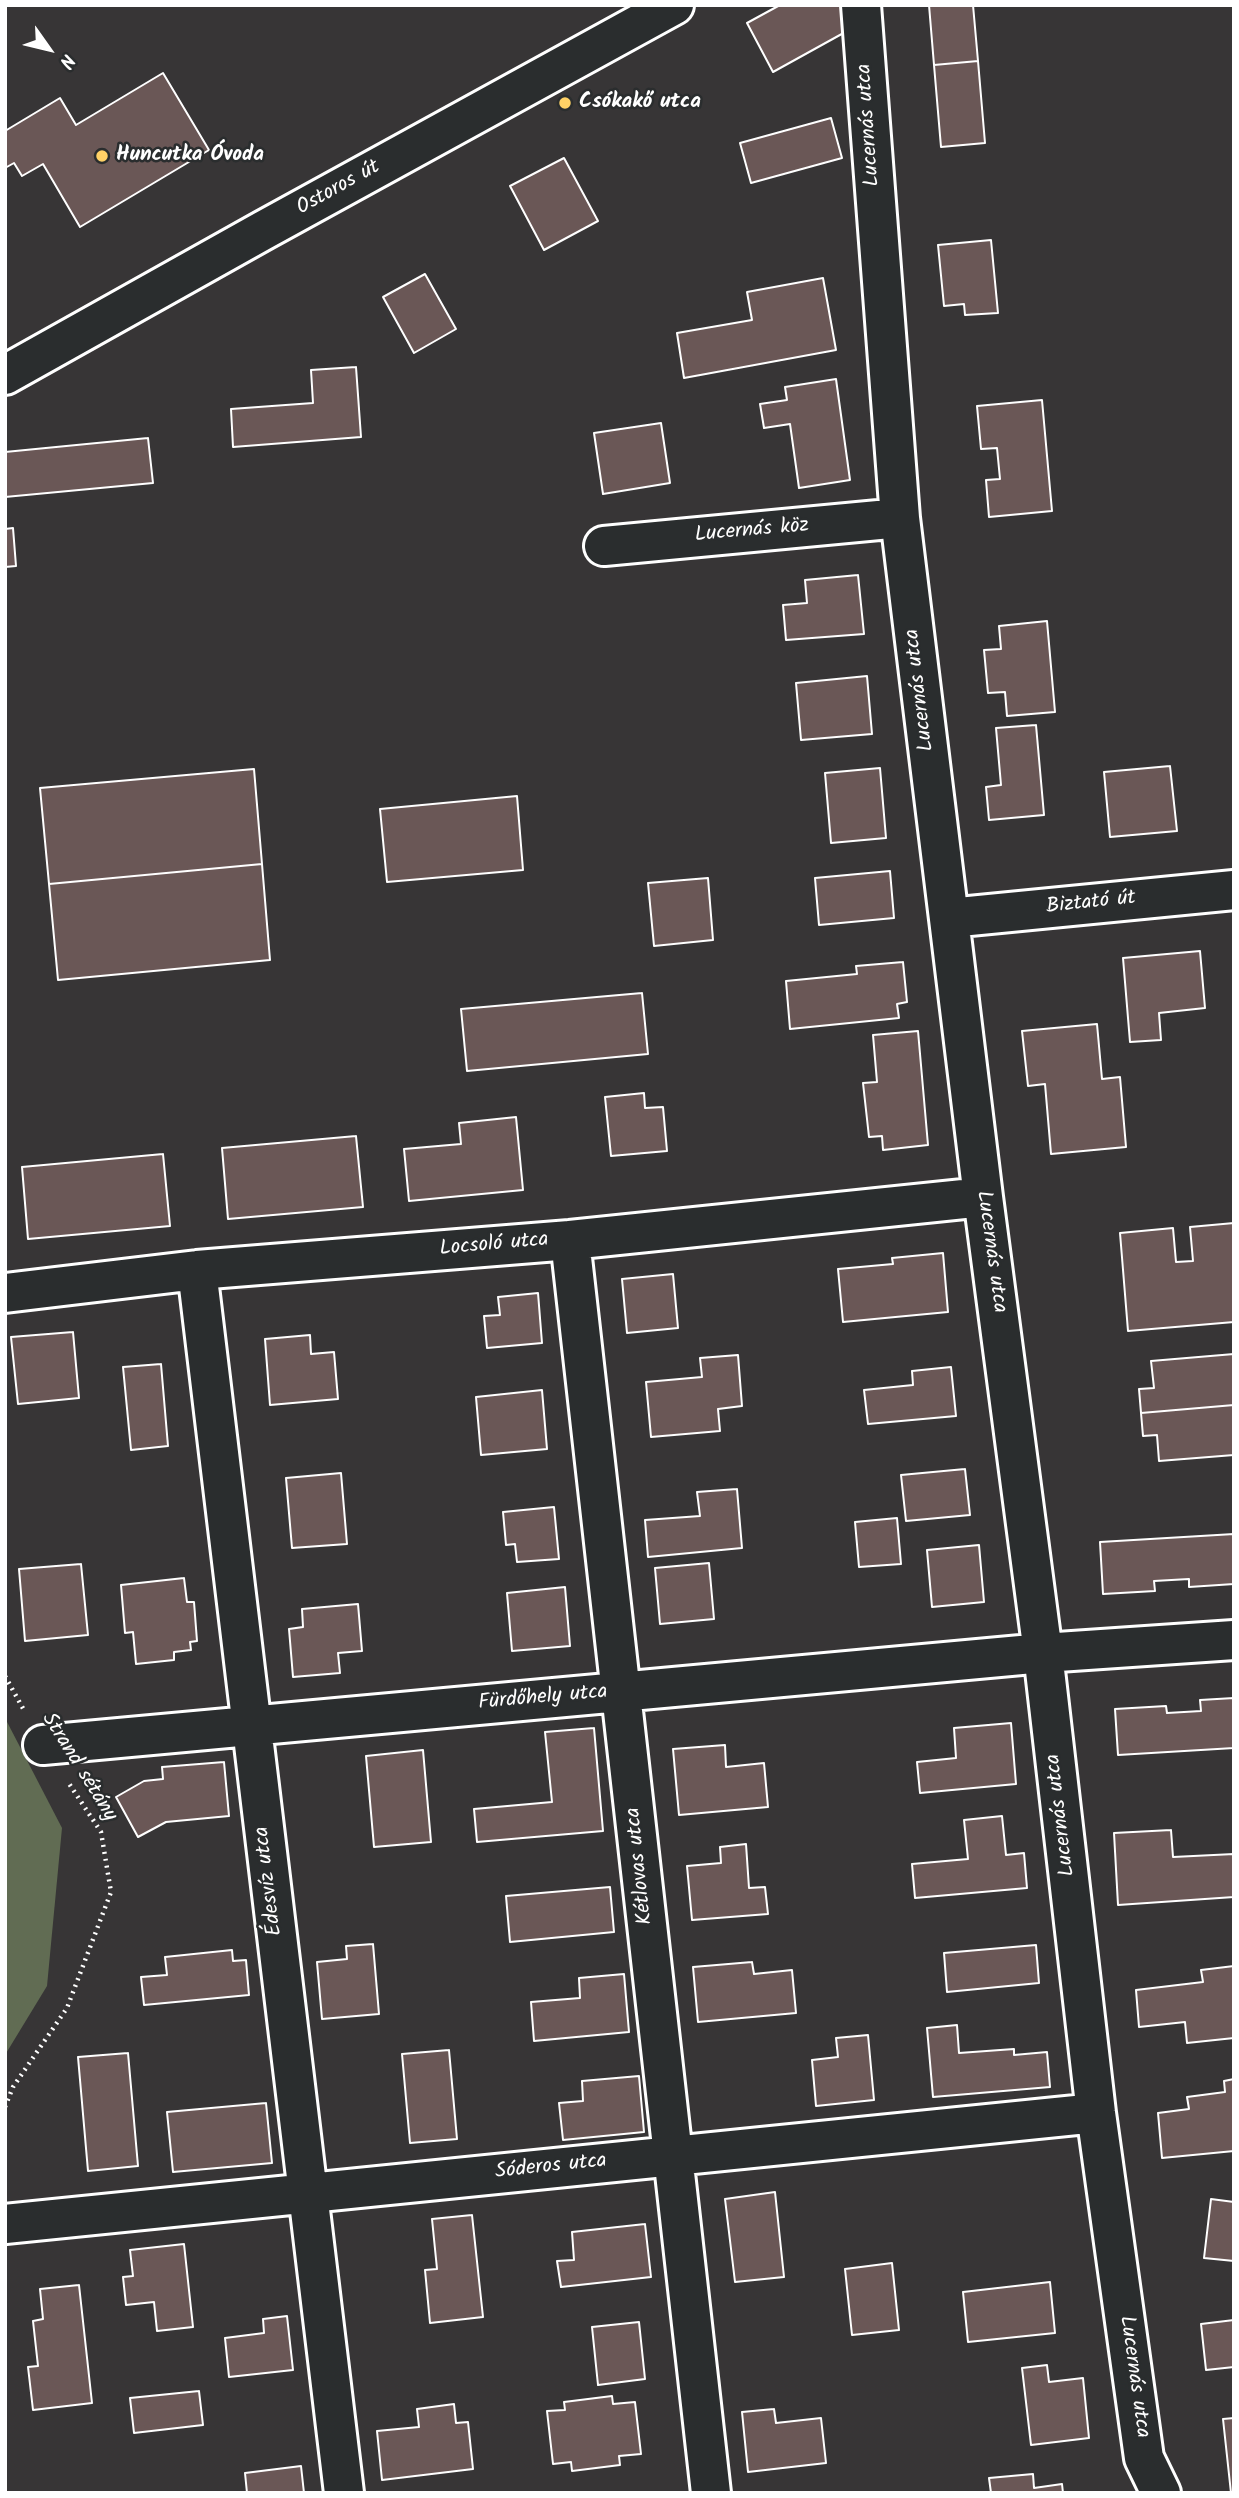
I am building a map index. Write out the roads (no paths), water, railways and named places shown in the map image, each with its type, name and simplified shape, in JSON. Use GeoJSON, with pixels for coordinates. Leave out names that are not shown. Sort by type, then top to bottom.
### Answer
{"type":"FeatureCollection","features":[{"type":"Feature","properties":{"kind":"street","name":"Ostoros út"},"geometry":{"type":"LineString","coordinates":[[5,375],[284,218],[674,5]]}},
{"type":"Feature","properties":{"kind":"street","name":"Lucernás utca"},"geometry":{"type":"LineString","coordinates":[[861,5],[900,518],[983,1197],[1043,1653],[1096,2113],[1144,2458],[1161,2493]]}},
{"type":"Feature","properties":{"kind":"street","name":"Lucernás köz"},"geometry":{"type":"LineString","coordinates":[[604,546],[900,518]]}},
{"type":"Feature","properties":{"kind":"street","name":"Biztató út"},"geometry":{"type":"LineString","coordinates":[[949,918],[1234,890]]}},
{"type":"Feature","properties":{"kind":"street","name":"Locsoló utca"},"geometry":{"type":"LineString","coordinates":[[5,1293],[197,1270],[570,1240],[983,1197]]}},
{"type":"Feature","properties":{"kind":"street","name":"Kétlovas utca"},"geometry":{"type":"LineString","coordinates":[[570,1240],[711,2493]]}},
{"type":"Feature","properties":{"kind":"street","name":"Édesvíz utca"},"geometry":{"type":"LineString","coordinates":[[197,1270],[344,2493]]}},
{"type":"Feature","properties":{"kind":"street","name":"Fürdőhely utca"},"geometry":{"type":"LineString","coordinates":[[43,1745],[1043,1653],[1234,1640]]}},
{"type":"Feature","properties":{"kind":"street","name":"Sóderos utca"},"geometry":{"type":"LineString","coordinates":[[5,2224],[1096,2113]]}},
{"type":"Feature","properties":{"kind":"place","name":"Csókakő utca"},"geometry":{"type":"Point","coordinates":[565,103]}},
{"type":"Feature","properties":{"kind":"place","name":"Huncutka Óvoda"},"geometry":{"type":"Point","coordinates":[102,156]}}]}
